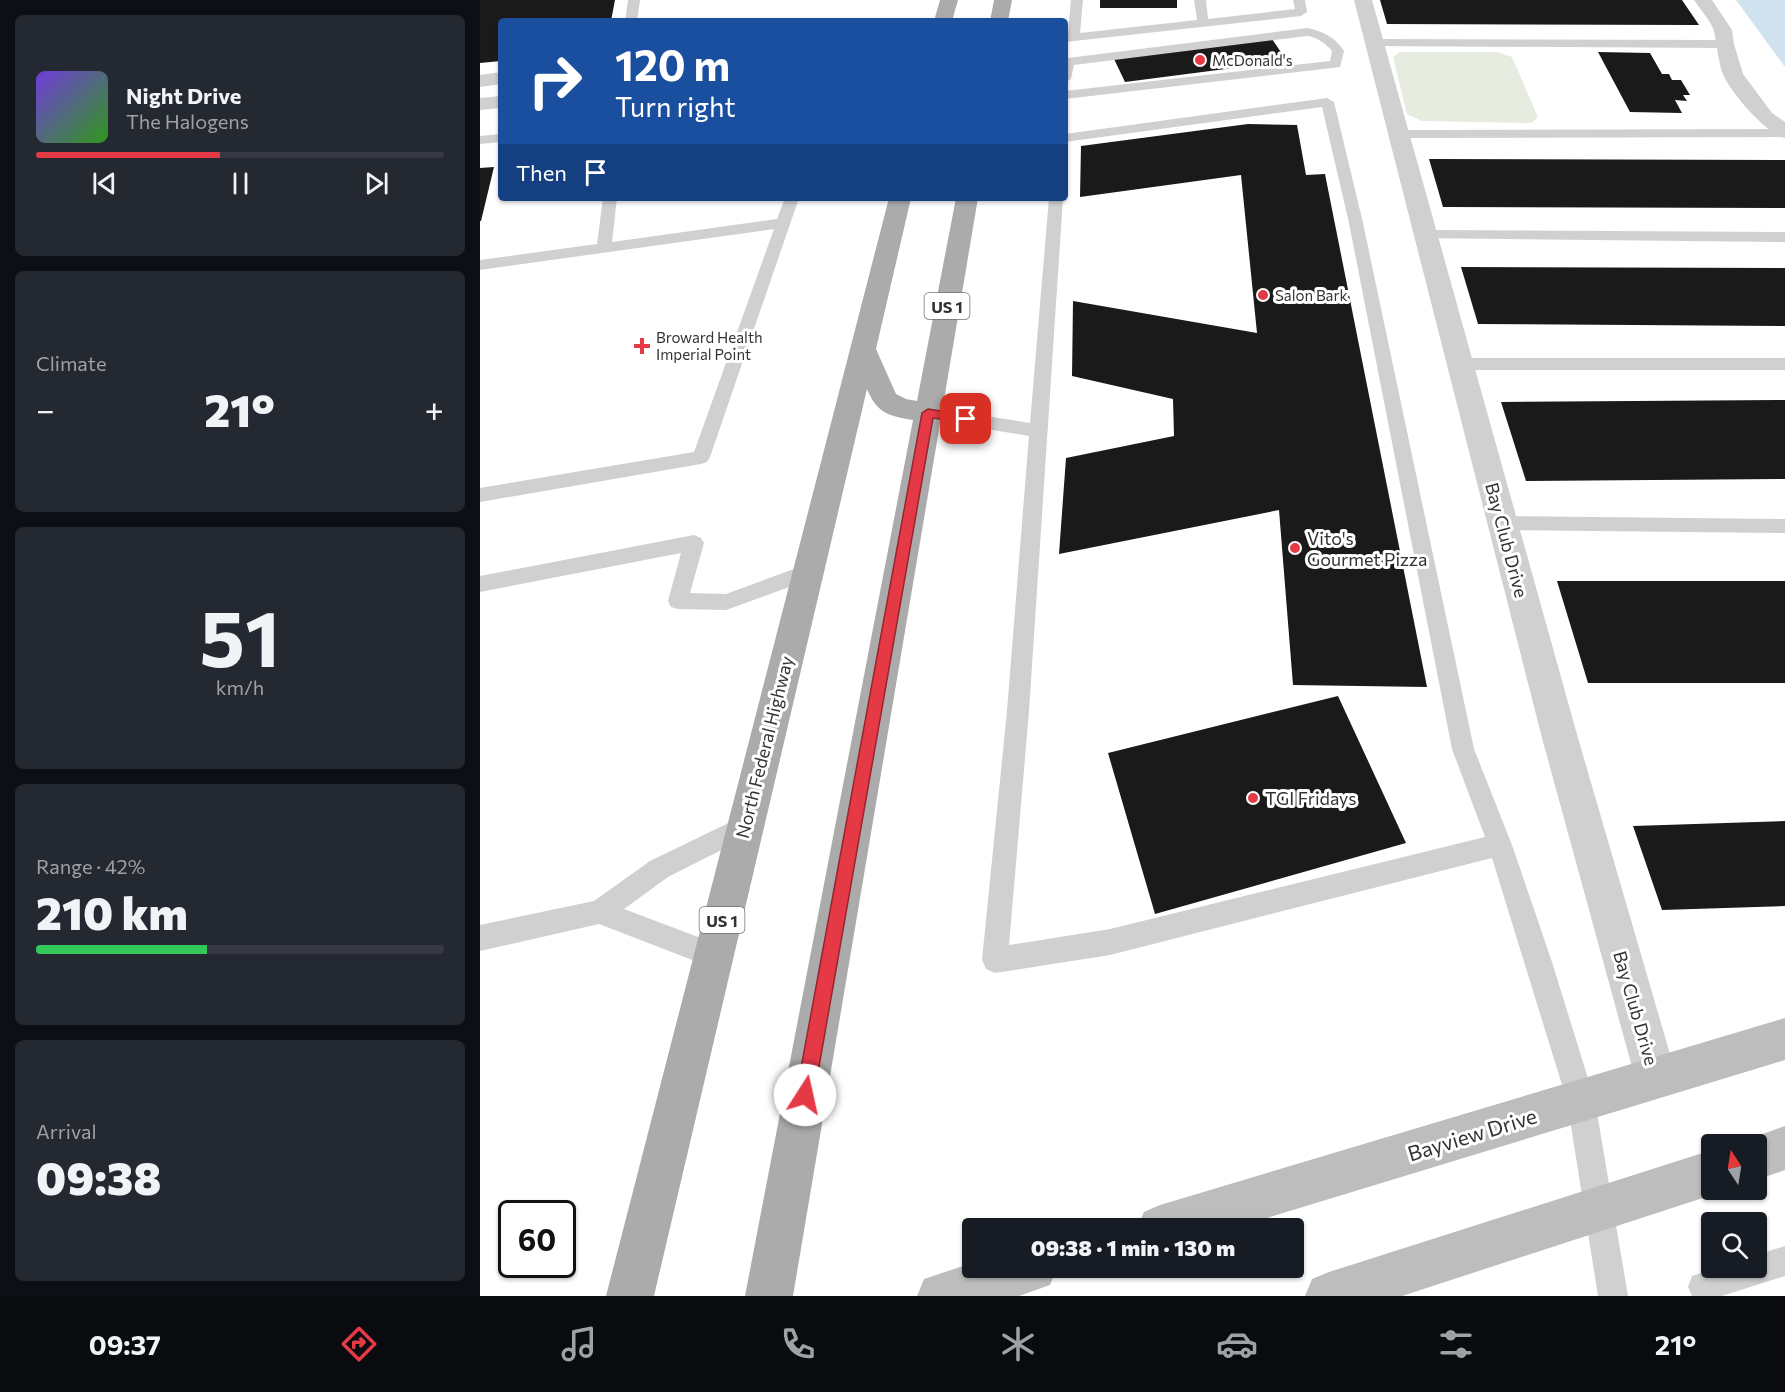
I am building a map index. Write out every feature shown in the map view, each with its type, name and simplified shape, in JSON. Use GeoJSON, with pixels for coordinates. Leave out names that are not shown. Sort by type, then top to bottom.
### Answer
{"type":"FeatureCollection","features":[{"type":"Feature","properties":{"kind":"main road"},"geometry":{"type":"LineString","coordinates":[[1000,18],[1003,0]]}},
{"type":"Feature","properties":{"kind":"main road","name":"North Federal Highway"},"geometry":{"type":"LineString","coordinates":[[630,1296],[899,201]]}},
{"type":"Feature","properties":{"kind":"main road","name":"US 1"},"geometry":{"type":"LineString","coordinates":[[769,1296],[966,201]]}},
{"type":"Feature","properties":{"kind":"main road"},"geometry":{"type":"LineString","coordinates":[[863,349],[885,400],[899,408],[928,413]]}},
{"type":"Feature","properties":{"kind":"street","name":"Bay Club Drive"},"geometry":{"type":"LineString","coordinates":[[1363,0],[1560,738],[1656,1078]]}},
{"type":"Feature","properties":{"kind":"street"},"geometry":{"type":"LineString","coordinates":[[1703,0],[1723,30],[1724,44],[1733,75],[1765,117],[1785,133]]}},
{"type":"Feature","properties":{"kind":"street"},"geometry":{"type":"LineString","coordinates":[[480,81],[498,78]]}},
{"type":"Feature","properties":{"kind":"street"},"geometry":{"type":"LineString","coordinates":[[480,104],[498,102]]}},
{"type":"Feature","properties":{"kind":"street","name":"Bayview Drive"},"geometry":{"type":"LineString","coordinates":[[1193,1218],[1785,1039]]}},
{"type":"Feature","properties":{"kind":"street"},"geometry":{"type":"LineString","coordinates":[[1767,1154],[1785,1148]]}},
{"type":"Feature","properties":{"kind":"street"},"geometry":{"type":"LineString","coordinates":[[1329,1296],[1701,1176]]}},
{"type":"Feature","properties":{"kind":"street"},"geometry":{"type":"LineString","coordinates":[[941,1296],[1000,1278]]}},
{"type":"Feature","properties":{"kind":"lane"},"geometry":{"type":"LineString","coordinates":[[631,18],[634,0]]}},
{"type":"Feature","properties":{"kind":"lane"},"geometry":{"type":"LineString","coordinates":[[1077,0],[1069,37],[1301,12],[1299,0]]}},
{"type":"Feature","properties":{"kind":"lane"},"geometry":{"type":"LineString","coordinates":[[1200,0],[1203,22]]}},
{"type":"Feature","properties":{"kind":"lane"},"geometry":{"type":"LineString","coordinates":[[1068,62],[1307,32],[1316,33],[1334,44],[1338,51],[1336,64],[1068,95]]}},
{"type":"Feature","properties":{"kind":"lane"},"geometry":{"type":"LineString","coordinates":[[1375,43],[1724,44]]}},
{"type":"Feature","properties":{"kind":"lane"},"geometry":{"type":"LineString","coordinates":[[1068,138],[1327,102],[1356,223],[1462,749],[1500,845],[1539,962],[1581,1101],[1613,1296]]}},
{"type":"Feature","properties":{"kind":"lane"},"geometry":{"type":"LineString","coordinates":[[1399,134],[1785,133]]}},
{"type":"Feature","properties":{"kind":"lane"},"geometry":{"type":"LineString","coordinates":[[480,140],[498,138]]}},
{"type":"Feature","properties":{"kind":"lane"},"geometry":{"type":"LineString","coordinates":[[604,248],[610,201]]}},
{"type":"Feature","properties":{"kind":"lane"},"geometry":{"type":"LineString","coordinates":[[480,495],[701,457],[791,201]]}},
{"type":"Feature","properties":{"kind":"lane"},"geometry":{"type":"LineString","coordinates":[[1056,201],[1018,711],[995,960],[1110,942],[1500,845]]}},
{"type":"Feature","properties":{"kind":"lane"},"geometry":{"type":"LineString","coordinates":[[480,265],[783,223]]}},
{"type":"Feature","properties":{"kind":"lane"},"geometry":{"type":"LineString","coordinates":[[1426,235],[1785,237]]}},
{"type":"Feature","properties":{"kind":"lane"},"geometry":{"type":"LineString","coordinates":[[1460,364],[1785,364]]}},
{"type":"Feature","properties":{"kind":"lane"},"geometry":{"type":"LineString","coordinates":[[928,413],[1039,431]]}},
{"type":"Feature","properties":{"kind":"lane"},"geometry":{"type":"LineString","coordinates":[[1503,524],[1785,526]]}},
{"type":"Feature","properties":{"kind":"lane"},"geometry":{"type":"LineString","coordinates":[[480,584],[694,543],[678,601],[726,602],[807,572]]}},
{"type":"Feature","properties":{"kind":"lane"},"geometry":{"type":"LineString","coordinates":[[480,938],[598,912],[659,869],[745,826]]}},
{"type":"Feature","properties":{"kind":"lane"},"geometry":{"type":"LineString","coordinates":[[598,912],[713,955]]}},
{"type":"Feature","properties":{"kind":"lane"},"geometry":{"type":"LineString","coordinates":[[1703,1287],[1785,1261]]}},
{"type":"Feature","properties":{"kind":"shaded area"},"geometry":{"type":"Polygon","coordinates":[[[1400,52],[1497,52],[1512,57],[1538,117],[1531,123],[1422,121],[1407,114],[1393,57],[1400,52]]]}},
{"type":"Feature","properties":{"kind":"water"},"geometry":{"type":"Polygon","coordinates":[[[1736,0],[1785,0],[1785,67],[1736,0]]]}},
{"type":"Feature","properties":{"kind":"building"},"geometry":{"type":"Polygon","coordinates":[[[480,0],[615,0],[612,18],[498,18],[498,61],[480,63],[480,0]]]}},
{"type":"Feature","properties":{"kind":"building"},"geometry":{"type":"Polygon","coordinates":[[[1100,0],[1177,0],[1177,8],[1100,8],[1100,0]]]}},
{"type":"Feature","properties":{"kind":"building"},"geometry":{"type":"Polygon","coordinates":[[[1380,0],[1682,0],[1699,25],[1387,24],[1380,0]]]}},
{"type":"Feature","properties":{"kind":"building","name":"McDonald's"},"geometry":{"type":"Polygon","coordinates":[[[1272,39],[1287,61],[1125,82],[1114,59],[1272,39]]]}},
{"type":"Feature","properties":{"kind":"building"},"geometry":{"type":"Polygon","coordinates":[[[1598,52],[1650,53],[1662,74],[1669,74],[1672,80],[1681,80],[1690,95],[1683,95],[1687,101],[1675,100],[1682,113],[1630,112],[1598,52]]]}},
{"type":"Feature","properties":{"kind":"building"},"geometry":{"type":"Polygon","coordinates":[[[1248,124],[1297,125],[1306,175],[1325,174],[1427,687],[1293,685],[1279,510],[1059,554],[1066,458],[1174,436],[1173,399],[1072,376],[1073,301],[1257,333],[1241,175],[1080,197],[1081,146],[1248,124]]]}},
{"type":"Feature","properties":{"kind":"building"},"geometry":{"type":"Polygon","coordinates":[[[1429,159],[1785,160],[1785,208],[1443,207],[1429,159]]]}},
{"type":"Feature","properties":{"kind":"building"},"geometry":{"type":"Polygon","coordinates":[[[494,167],[481,221],[480,221],[480,168],[494,167]]]}},
{"type":"Feature","properties":{"kind":"building"},"geometry":{"type":"Polygon","coordinates":[[[1461,267],[1785,268],[1785,326],[1478,324],[1461,267]]]}},
{"type":"Feature","properties":{"kind":"building"},"geometry":{"type":"Polygon","coordinates":[[[1785,400],[1785,479],[1526,481],[1501,402],[1785,400]]]}},
{"type":"Feature","properties":{"kind":"building"},"geometry":{"type":"Polygon","coordinates":[[[1557,581],[1785,581],[1785,683],[1588,683],[1557,581]]]}},
{"type":"Feature","properties":{"kind":"building","name":"TGI Fridays"},"geometry":{"type":"Polygon","coordinates":[[[1338,696],[1406,843],[1155,914],[1108,753],[1338,696]]]}},
{"type":"Feature","properties":{"kind":"building"},"geometry":{"type":"Polygon","coordinates":[[[1785,821],[1785,906],[1662,910],[1633,826],[1785,821]]]}},
{"type":"Feature","properties":{"kind":"place","name":"McDonald's"},"geometry":{"type":"Point","coordinates":[1200,60]}},
{"type":"Feature","properties":{"kind":"place","name":"Salon Bark"},"geometry":{"type":"Point","coordinates":[1263,295]}},
{"type":"Feature","properties":{"kind":"place","name":"Broward Health Imperial Point"},"geometry":{"type":"Point","coordinates":[642,346]}},
{"type":"Feature","properties":{"kind":"place","name":"Vito's Gourmet Pizza"},"geometry":{"type":"Point","coordinates":[1295,548]}},
{"type":"Feature","properties":{"kind":"place","name":"TGI Fridays"},"geometry":{"type":"Point","coordinates":[1253,798]}},
{"type":"Feature","properties":{"kind":"route"},"geometry":{"type":"LineString","coordinates":[[805,1095],[928,413],[966,419]]}}]}
